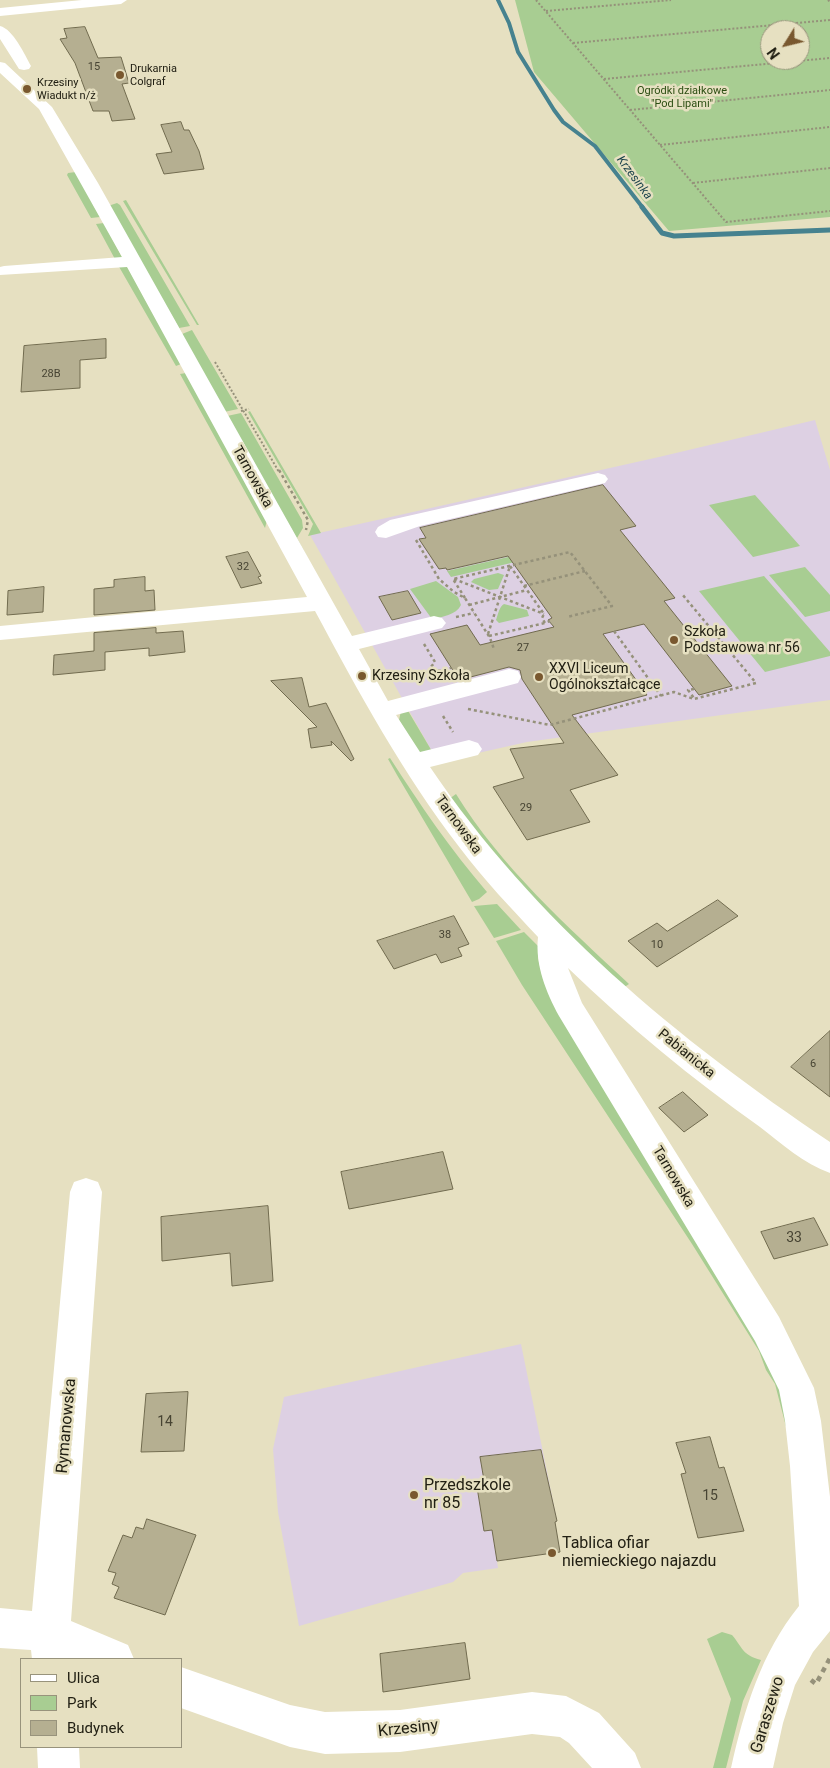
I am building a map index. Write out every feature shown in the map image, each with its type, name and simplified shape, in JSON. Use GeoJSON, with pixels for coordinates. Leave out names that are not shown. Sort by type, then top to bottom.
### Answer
{"type":"FeatureCollection","features":[{"type":"Feature","properties":{"kind":"street"},"geometry":{"type":"LineString","coordinates":[[0,12],[121,0]]}},
{"type":"Feature","properties":{"kind":"street","name":"Tarnowska"},"geometry":{"type":"LineString","coordinates":[[0,30],[13,46],[8,70],[36,97],[51,116],[382,711],[454,822],[485,862],[552,935],[550,952],[554,974],[569,1008],[767,1330],[796,1388],[803,1421],[825,1608]]}},
{"type":"Feature","properties":{"kind":"street"},"geometry":{"type":"LineString","coordinates":[[4,271],[133,261]]}},
{"type":"Feature","properties":{"kind":"street"},"geometry":{"type":"LineString","coordinates":[[386,532],[398,525],[417,520],[598,479]]}},
{"type":"Feature","properties":{"kind":"street"},"geometry":{"type":"LineString","coordinates":[[305,572],[328,567]]}},
{"type":"Feature","properties":{"kind":"street"},"geometry":{"type":"LineString","coordinates":[[0,634],[323,603]]}},
{"type":"Feature","properties":{"kind":"street"},"geometry":{"type":"LineString","coordinates":[[345,645],[434,623]]}},
{"type":"Feature","properties":{"kind":"street"},"geometry":{"type":"LineString","coordinates":[[382,711],[510,677]]}},
{"type":"Feature","properties":{"kind":"street"},"geometry":{"type":"LineString","coordinates":[[414,762],[469,749]]}},
{"type":"Feature","properties":{"kind":"street","name":"Pabianicka"},"geometry":{"type":"LineString","coordinates":[[552,935],[650,1025],[716,1078],[786,1130],[830,1159]]}},
{"type":"Feature","properties":{"kind":"street","name":"Rymanowska"},"geometry":{"type":"LineString","coordinates":[[51,1646],[86,1192]]}},
{"type":"Feature","properties":{"kind":"street","name":"Garaszewo"},"geometry":{"type":"LineString","coordinates":[[752,1768],[758,1740],[775,1683],[800,1637],[825,1608]]}},
{"type":"Feature","properties":{"kind":"street"},"geometry":{"type":"LineString","coordinates":[[0,1628],[51,1646],[109,1658]]}},
{"type":"Feature","properties":{"kind":"street","name":"Krzesiny"},"geometry":{"type":"LineString","coordinates":[[182,1687],[237,1709],[290,1726],[325,1733],[400,1732],[532,1713],[566,1717],[584,1728],[620,1768]]}},
{"type":"Feature","properties":{"kind":"street"},"geometry":{"type":"LineString","coordinates":[[58,1748],[59,1768]]}},
{"type":"Feature","properties":{"kind":"path"},"geometry":{"type":"LineString","coordinates":[[536,0],[726,222],[830,211]]}},
{"type":"Feature","properties":{"kind":"path"},"geometry":{"type":"LineString","coordinates":[[545,11],[671,0]]}},
{"type":"Feature","properties":{"kind":"path"},"geometry":{"type":"LineString","coordinates":[[573,43],[830,20]]}},
{"type":"Feature","properties":{"kind":"path"},"geometry":{"type":"LineString","coordinates":[[604,79],[830,58]]}},
{"type":"Feature","properties":{"kind":"path"},"geometry":{"type":"LineString","coordinates":[[630,110],[830,90]]}},
{"type":"Feature","properties":{"kind":"path"},"geometry":{"type":"LineString","coordinates":[[660,145],[830,127]]}},
{"type":"Feature","properties":{"kind":"path"},"geometry":{"type":"LineString","coordinates":[[693,183],[830,168]]}},
{"type":"Feature","properties":{"kind":"path"},"geometry":{"type":"LineString","coordinates":[[414,536],[439,578],[454,592],[465,598]]}},
{"type":"Feature","properties":{"kind":"path"},"geometry":{"type":"LineString","coordinates":[[453,579],[570,552],[612,606],[567,617]]}},
{"type":"Feature","properties":{"kind":"path"},"geometry":{"type":"LineString","coordinates":[[510,566],[544,614],[542,618],[545,623]]}},
{"type":"Feature","properties":{"kind":"path"},"geometry":{"type":"LineString","coordinates":[[488,635],[510,566]]}},
{"type":"Feature","properties":{"kind":"path"},"geometry":{"type":"LineString","coordinates":[[524,586],[585,571]]}},
{"type":"Feature","properties":{"kind":"path"},"geometry":{"type":"LineString","coordinates":[[453,579],[488,635],[494,649]]}},
{"type":"Feature","properties":{"kind":"path"},"geometry":{"type":"LineString","coordinates":[[453,579],[544,614]]}},
{"type":"Feature","properties":{"kind":"path"},"geometry":{"type":"LineString","coordinates":[[469,605],[527,590]]}},
{"type":"Feature","properties":{"kind":"path"},"geometry":{"type":"LineString","coordinates":[[464,709],[550,725],[674,692],[694,699],[756,684],[682,594]]}},
{"type":"Feature","properties":{"kind":"path"},"geometry":{"type":"LineString","coordinates":[[488,635],[550,622]]}},
{"type":"Feature","properties":{"kind":"path"},"geometry":{"type":"LineString","coordinates":[[614,631],[661,696]]}},
{"type":"Feature","properties":{"kind":"path"},"geometry":{"type":"LineString","coordinates":[[434,662],[430,668],[432,672],[451,668]]}},
{"type":"Feature","properties":{"kind":"path"},"geometry":{"type":"LineString","coordinates":[[694,689],[688,690],[694,699]]}},
{"type":"Feature","properties":{"kind":"shaded area"},"geometry":{"type":"Polygon","coordinates":[[[815,420],[830,470],[830,700],[527,742],[438,762],[310,535],[659,457],[815,420]]]}},
{"type":"Feature","properties":{"kind":"shaded area","name":"Przedszkole nr 85"},"geometry":{"type":"Polygon","coordinates":[[[521,1344],[557,1521],[555,1522],[560,1552],[497,1561],[498,1568],[463,1573],[453,1582],[299,1626],[278,1512],[273,1449],[284,1397],[521,1344]]]}},
{"type":"Feature","properties":{"kind":"green space","name":"Ogródki działkowe \"Pod Lipami\""},"geometry":{"type":"Polygon","coordinates":[[[515,0],[830,0],[830,217],[669,231],[534,72],[515,0]]]}},
{"type":"Feature","properties":{"kind":"green space"},"geometry":{"type":"Polygon","coordinates":[[[76,172],[100,217],[91,218],[67,175],[68,173],[76,172]]]}},
{"type":"Feature","properties":{"kind":"green space"},"geometry":{"type":"Polygon","coordinates":[[[126,200],[199,325],[197,325],[123,201],[126,200]]]}},
{"type":"Feature","properties":{"kind":"green space"},"geometry":{"type":"Polygon","coordinates":[[[117,203],[120,205],[190,326],[179,328],[108,206],[117,203]]]}},
{"type":"Feature","properties":{"kind":"green space"},"geometry":{"type":"Polygon","coordinates":[[[104,223],[123,259],[116,261],[96,224],[104,223]]]}},
{"type":"Feature","properties":{"kind":"green space"},"geometry":{"type":"Polygon","coordinates":[[[126,264],[181,364],[176,366],[118,265],[126,264]]]}},
{"type":"Feature","properties":{"kind":"green space"},"geometry":{"type":"Polygon","coordinates":[[[192,330],[238,409],[224,412],[182,334],[192,330]]]}},
{"type":"Feature","properties":{"kind":"green space"},"geometry":{"type":"Polygon","coordinates":[[[186,373],[267,520],[265,528],[180,374],[186,373]]]}},
{"type":"Feature","properties":{"kind":"green space"},"geometry":{"type":"Polygon","coordinates":[[[250,411],[321,533],[308,536],[313,524],[248,412],[250,411]]]}},
{"type":"Feature","properties":{"kind":"green space"},"geometry":{"type":"Polygon","coordinates":[[[241,413],[302,520],[303,528],[297,538],[309,560],[227,416],[241,413]]]}},
{"type":"Feature","properties":{"kind":"green space"},"geometry":{"type":"Polygon","coordinates":[[[755,495],[800,546],[753,557],[709,505],[755,495]]]}},
{"type":"Feature","properties":{"kind":"green space"},"geometry":{"type":"Polygon","coordinates":[[[591,538],[584,546],[451,577],[447,571],[591,538]]]}},
{"type":"Feature","properties":{"kind":"green space"},"geometry":{"type":"Polygon","coordinates":[[[805,567],[830,595],[830,611],[805,617],[769,575],[805,567]]]}},
{"type":"Feature","properties":{"kind":"green space"},"geometry":{"type":"Polygon","coordinates":[[[498,573],[504,575],[498,589],[489,590],[471,582],[474,579],[498,573]]]}},
{"type":"Feature","properties":{"kind":"green space"},"geometry":{"type":"Polygon","coordinates":[[[764,576],[830,652],[830,656],[765,672],[699,591],[764,576]]]}},
{"type":"Feature","properties":{"kind":"green space"},"geometry":{"type":"Polygon","coordinates":[[[436,581],[458,597],[461,605],[452,613],[432,619],[410,589],[436,581]]]}},
{"type":"Feature","properties":{"kind":"green space"},"geometry":{"type":"Polygon","coordinates":[[[504,604],[527,610],[529,616],[499,623],[496,620],[504,604]]]}},
{"type":"Feature","properties":{"kind":"green space"},"geometry":{"type":"Polygon","coordinates":[[[407,709],[433,753],[421,756],[399,720],[401,711],[407,709]]]}},
{"type":"Feature","properties":{"kind":"green space"},"geometry":{"type":"Polygon","coordinates":[[[390,758],[436,827],[487,892],[479,899],[472,902],[397,775],[388,759],[390,758]]]}},
{"type":"Feature","properties":{"kind":"green space"},"geometry":{"type":"Polygon","coordinates":[[[456,794],[474,821],[514,871],[559,918],[629,984],[623,988],[538,906],[449,799],[456,794]]]}},
{"type":"Feature","properties":{"kind":"green space"},"geometry":{"type":"Polygon","coordinates":[[[497,904],[521,930],[494,938],[474,906],[497,904]]]}},
{"type":"Feature","properties":{"kind":"green space"},"geometry":{"type":"Polygon","coordinates":[[[524,932],[538,946],[538,958],[542,975],[778,1375],[790,1442],[775,1384],[766,1370],[759,1351],[692,1244],[522,985],[496,941],[524,932]]]}},
{"type":"Feature","properties":{"kind":"green space"},"geometry":{"type":"Polygon","coordinates":[[[722,1632],[732,1635],[746,1653],[761,1660],[743,1701],[726,1768],[713,1768],[731,1699],[707,1639],[722,1632]]]}},
{"type":"Feature","properties":{"kind":"building"},"geometry":{"type":"Polygon","coordinates":[[[85,27],[98,58],[121,57],[129,83],[122,84],[135,119],[112,121],[109,111],[93,111],[75,63],[60,39],[67,38],[64,29],[85,27]]]}},
{"type":"Feature","properties":{"kind":"building"},"geometry":{"type":"Polygon","coordinates":[[[181,122],[184,130],[189,130],[199,151],[204,169],[164,174],[156,154],[172,152],[161,125],[181,122]]]}},
{"type":"Feature","properties":{"kind":"building"},"geometry":{"type":"Polygon","coordinates":[[[106,339],[106,358],[80,360],[80,388],[21,392],[24,346],[106,339]]]}},
{"type":"Feature","properties":{"kind":"building"},"geometry":{"type":"Polygon","coordinates":[[[603,485],[636,526],[620,530],[675,598],[664,601],[732,686],[699,695],[644,624],[603,634],[647,695],[572,715],[618,775],[570,790],[590,822],[527,840],[493,787],[524,778],[510,749],[564,743],[522,679],[520,670],[509,667],[459,680],[430,634],[467,625],[480,645],[554,627],[548,620],[552,618],[508,556],[447,570],[446,568],[439,569],[419,539],[426,538],[420,528],[603,485]]]}},
{"type":"Feature","properties":{"kind":"building"},"geometry":{"type":"Polygon","coordinates":[[[248,552],[261,576],[258,577],[262,583],[241,588],[226,557],[248,552]]]}},
{"type":"Feature","properties":{"kind":"building"},"geometry":{"type":"Polygon","coordinates":[[[145,577],[145,591],[154,590],[155,610],[94,615],[94,589],[114,587],[114,580],[145,577]]]}},
{"type":"Feature","properties":{"kind":"building"},"geometry":{"type":"Polygon","coordinates":[[[44,587],[43,612],[7,615],[8,591],[44,587]]]}},
{"type":"Feature","properties":{"kind":"building"},"geometry":{"type":"Polygon","coordinates":[[[408,591],[421,613],[392,620],[379,597],[408,591]]]}},
{"type":"Feature","properties":{"kind":"building"},"geometry":{"type":"Polygon","coordinates":[[[156,628],[156,633],[183,631],[185,652],[149,656],[149,648],[105,652],[105,670],[53,675],[54,655],[94,651],[94,633],[156,628]]]}},
{"type":"Feature","properties":{"kind":"building"},"geometry":{"type":"Polygon","coordinates":[[[302,678],[309,707],[326,703],[354,759],[351,761],[331,741],[332,745],[311,748],[308,729],[317,727],[271,681],[302,678]]]}},
{"type":"Feature","properties":{"kind":"building"},"geometry":{"type":"Polygon","coordinates":[[[718,900],[738,916],[657,967],[628,941],[657,923],[667,931],[718,900]]]}},
{"type":"Feature","properties":{"kind":"building"},"geometry":{"type":"Polygon","coordinates":[[[454,916],[469,944],[458,948],[462,956],[441,963],[436,954],[394,969],[377,941],[454,916]]]}},
{"type":"Feature","properties":{"kind":"building"},"geometry":{"type":"Polygon","coordinates":[[[830,1031],[830,1097],[791,1067],[830,1031]]]}},
{"type":"Feature","properties":{"kind":"building"},"geometry":{"type":"Polygon","coordinates":[[[683,1092],[708,1115],[684,1132],[659,1108],[683,1092]]]}},
{"type":"Feature","properties":{"kind":"building"},"geometry":{"type":"Polygon","coordinates":[[[443,1152],[453,1189],[349,1209],[341,1172],[443,1152]]]}},
{"type":"Feature","properties":{"kind":"building"},"geometry":{"type":"Polygon","coordinates":[[[268,1206],[273,1281],[232,1286],[230,1253],[162,1261],[161,1217],[268,1206]]]}},
{"type":"Feature","properties":{"kind":"building"},"geometry":{"type":"Polygon","coordinates":[[[814,1218],[828,1245],[774,1259],[761,1232],[814,1218]]]}},
{"type":"Feature","properties":{"kind":"building"},"geometry":{"type":"Polygon","coordinates":[[[188,1392],[184,1451],[141,1452],[146,1394],[188,1392]]]}},
{"type":"Feature","properties":{"kind":"building"},"geometry":{"type":"Polygon","coordinates":[[[710,1437],[719,1468],[724,1467],[744,1531],[698,1538],[681,1474],[686,1473],[676,1443],[710,1437]]]}},
{"type":"Feature","properties":{"kind":"building"},"geometry":{"type":"Polygon","coordinates":[[[541,1450],[557,1521],[555,1522],[560,1552],[497,1561],[492,1530],[484,1531],[477,1487],[485,1486],[480,1457],[541,1450]]]}},
{"type":"Feature","properties":{"kind":"building"},"geometry":{"type":"Polygon","coordinates":[[[147,1519],[196,1535],[165,1615],[114,1598],[119,1587],[112,1584],[116,1573],[108,1571],[123,1535],[132,1538],[136,1527],[143,1529],[147,1519]]]}},
{"type":"Feature","properties":{"kind":"building"},"geometry":{"type":"Polygon","coordinates":[[[465,1643],[470,1679],[383,1692],[380,1654],[465,1643]]]}},
{"type":"Feature","properties":{"kind":"waterway","name":"Krzesinka"},"geometry":{"type":"LineString","coordinates":[[498,0],[509,23],[518,52],[554,110],[563,122],[595,146],[643,208]]}},
{"type":"Feature","properties":{"kind":"waterway","name":"Krzesinka"},"geometry":{"type":"LineString","coordinates":[[642,207],[662,233],[674,236],[830,230]]}},
{"type":"Feature","properties":{"kind":"place","name":"Drukarnia Colgraf"},"geometry":{"type":"Point","coordinates":[120,75]}},
{"type":"Feature","properties":{"kind":"place","name":"Krzesiny Wiadukt n/ż"},"geometry":{"type":"Point","coordinates":[27,89]}},
{"type":"Feature","properties":{"kind":"place","name":"Szkoła Podstawowa nr 56"},"geometry":{"type":"Point","coordinates":[674,640]}},
{"type":"Feature","properties":{"kind":"place","name":"Krzesiny Szkoła"},"geometry":{"type":"Point","coordinates":[362,676]}},
{"type":"Feature","properties":{"kind":"place","name":"XXVI Liceum Ogólnokształcące"},"geometry":{"type":"Point","coordinates":[539,677]}},
{"type":"Feature","properties":{"kind":"place","name":"Przedszkole nr 85"},"geometry":{"type":"Point","coordinates":[414,1495]}},
{"type":"Feature","properties":{"kind":"place","name":"Tablica ofiar niemieckiego najazdu"},"geometry":{"type":"Point","coordinates":[552,1553]}}]}
